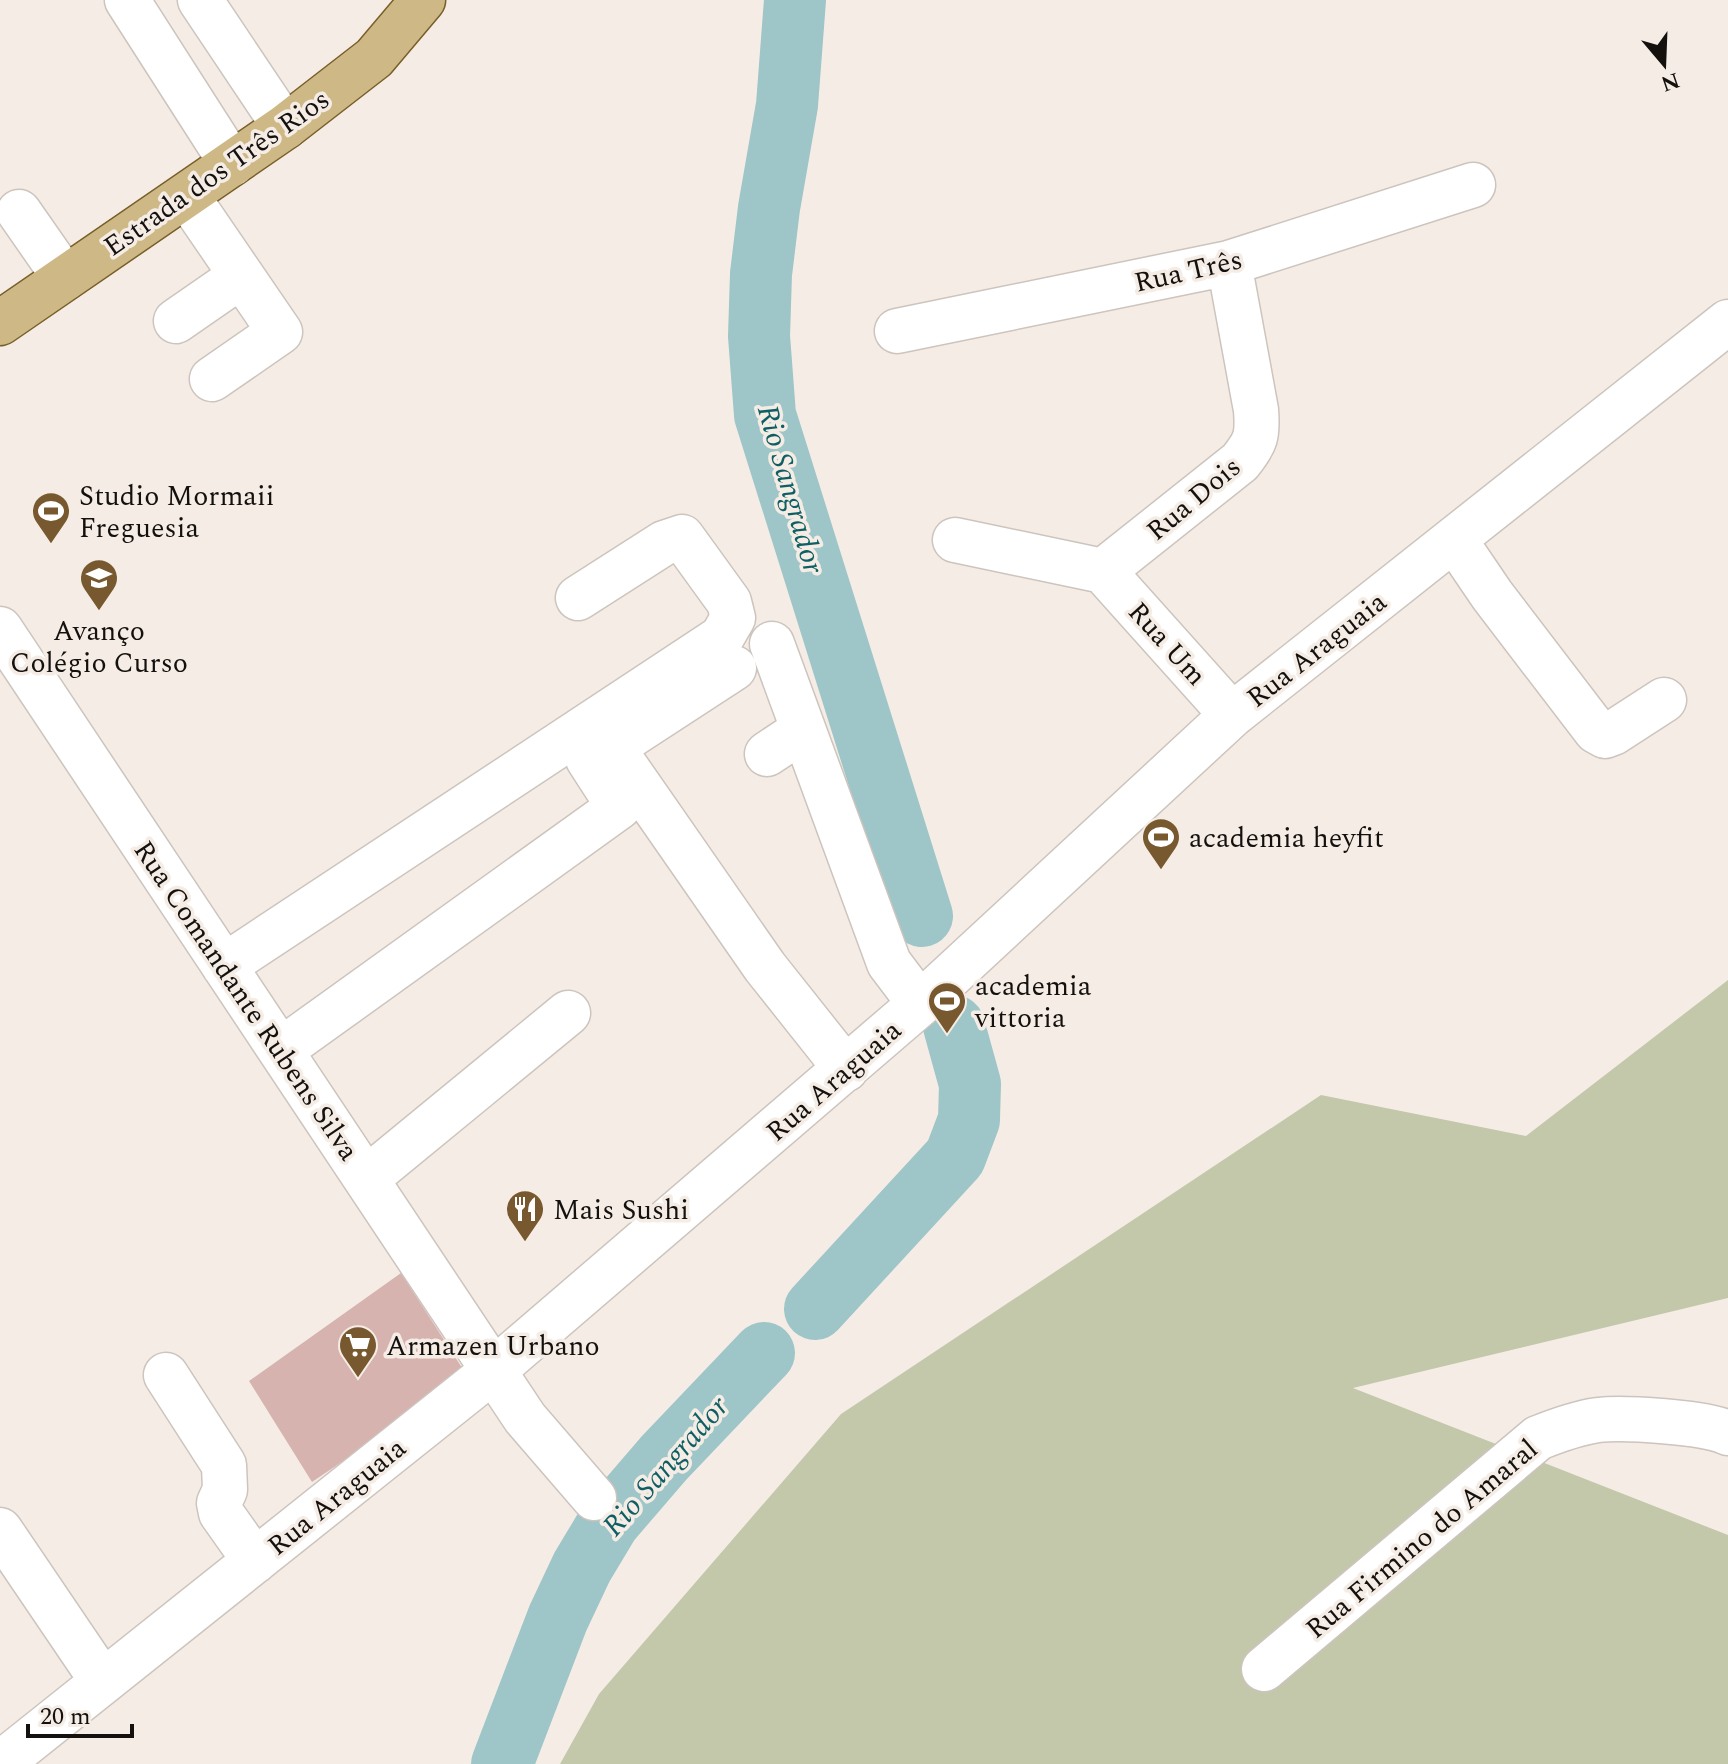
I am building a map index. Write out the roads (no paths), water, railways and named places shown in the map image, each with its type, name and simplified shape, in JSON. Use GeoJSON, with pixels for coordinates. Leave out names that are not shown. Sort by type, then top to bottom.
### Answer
{"type":"FeatureCollection","features":[{"type":"Feature","properties":{"kind":"main road","name":"Estrada dos Três Rios"},"geometry":{"type":"LineString","coordinates":[[0,323],[285,127],[374,58],[419,2]]}},
{"type":"Feature","properties":{"kind":"street"},"geometry":{"type":"LineString","coordinates":[[127,0],[232,164]]}},
{"type":"Feature","properties":{"kind":"street"},"geometry":{"type":"LineString","coordinates":[[200,0],[285,127]]}},
{"type":"Feature","properties":{"kind":"street","name":"Rua Três"},"geometry":{"type":"LineString","coordinates":[[897,331],[1229,263],[1473,185]]}},
{"type":"Feature","properties":{"kind":"street"},"geometry":{"type":"LineString","coordinates":[[187,196],[280,332],[212,379]]}},
{"type":"Feature","properties":{"kind":"street"},"geometry":{"type":"LineString","coordinates":[[19,212],[65,278]]}},
{"type":"Feature","properties":{"kind":"street","name":"Rua Dois"},"geometry":{"type":"LineString","coordinates":[[1103,571],[1240,462],[1254,445],[1258,431],[1256,410],[1229,263]]}},
{"type":"Feature","properties":{"kind":"street"},"geometry":{"type":"LineString","coordinates":[[176,321],[241,276]]}},
{"type":"Feature","properties":{"kind":"street","name":"Rua Araguaia"},"geometry":{"type":"LineString","coordinates":[[0,1764],[494,1370],[920,1004],[1232,715],[1728,322]]}},
{"type":"Feature","properties":{"kind":"street"},"geometry":{"type":"LineString","coordinates":[[224,966],[722,637],[733,618],[729,602],[682,537],[664,543],[578,598]]}},
{"type":"Feature","properties":{"kind":"street"},"geometry":{"type":"LineString","coordinates":[[1454,539],[1492,595],[1596,731],[1605,736],[1613,733],[1664,700]]}},
{"type":"Feature","properties":{"kind":"street"},"geometry":{"type":"LineString","coordinates":[[955,540],[1103,571]]}},
{"type":"Feature","properties":{"kind":"street","name":"Rua Um"},"geometry":{"type":"LineString","coordinates":[[1103,571],[1232,715]]}},
{"type":"Feature","properties":{"kind":"street","name":"Rua Comandante Rubens Silva"},"geometry":{"type":"LineString","coordinates":[[0,629],[525,1418],[594,1498]]}},
{"type":"Feature","properties":{"kind":"street"},"geometry":{"type":"LineString","coordinates":[[772,644],[889,963],[920,1004]]}},
{"type":"Feature","properties":{"kind":"street"},"geometry":{"type":"LineString","coordinates":[[734,668],[622,741],[617,747],[617,754],[765,967],[846,1069]]}},
{"type":"Feature","properties":{"kind":"street"},"geometry":{"type":"LineString","coordinates":[[767,754],[803,730]]}},
{"type":"Feature","properties":{"kind":"street"},"geometry":{"type":"LineString","coordinates":[[281,1050],[619,807],[583,751]]}},
{"type":"Feature","properties":{"kind":"street"},"geometry":{"type":"LineString","coordinates":[[366,1179],[568,1013]]}},
{"type":"Feature","properties":{"kind":"street"},"geometry":{"type":"LineString","coordinates":[[166,1375],[224,1465],[225,1490],[219,1503],[221,1513],[261,1556]]}},
{"type":"Feature","properties":{"kind":"street","name":"Rua Firmino do Amaral"},"geometry":{"type":"LineString","coordinates":[[1264,1669],[1538,1438],[1568,1426],[1601,1420],[1695,1426],[1728,1433]]}},
{"type":"Feature","properties":{"kind":"street"},"geometry":{"type":"LineString","coordinates":[[0,1530],[103,1682]]}},
{"type":"Feature","properties":{"kind":"waterway","name":"Rio Sangrador"},"geometry":{"type":"LineString","coordinates":[[795,0],[787,105],[761,274],[759,336],[765,415],[922,916]]}},
{"type":"Feature","properties":{"kind":"waterway","name":"Rio Sangrador"},"geometry":{"type":"LineString","coordinates":[[815,1309],[955,1157],[969,1120],[970,1084],[954,1026]]}},
{"type":"Feature","properties":{"kind":"waterway","name":"Rio Sangrador"},"geometry":{"type":"LineString","coordinates":[[502,1764],[558,1618],[582,1567],[609,1522],[664,1458],[764,1353]]}},
{"type":"Feature","properties":{"kind":"place","name":"Studio Mormaii Freguesia"},"geometry":{"type":"Point","coordinates":[51,545]}},
{"type":"Feature","properties":{"kind":"place","name":"Avanço Colégio Curso"},"geometry":{"type":"Point","coordinates":[99,612]}},
{"type":"Feature","properties":{"kind":"place","name":"academia heyfit"},"geometry":{"type":"Point","coordinates":[1161,871]}},
{"type":"Feature","properties":{"kind":"place","name":"academia vittoria"},"geometry":{"type":"Point","coordinates":[947,1035]}},
{"type":"Feature","properties":{"kind":"place","name":"Mais Sushi"},"geometry":{"type":"Point","coordinates":[525,1243]}},
{"type":"Feature","properties":{"kind":"place","name":"Armazen Urbano"},"geometry":{"type":"Point","coordinates":[358,1379]}}]}
